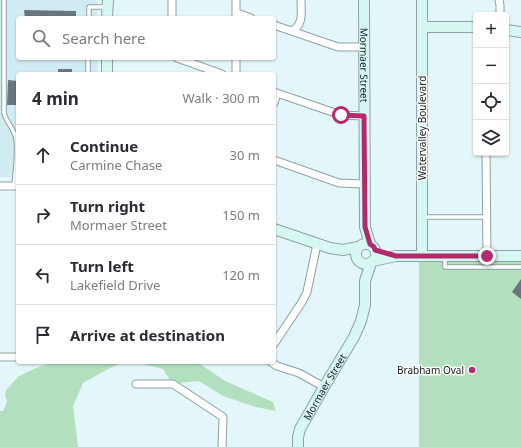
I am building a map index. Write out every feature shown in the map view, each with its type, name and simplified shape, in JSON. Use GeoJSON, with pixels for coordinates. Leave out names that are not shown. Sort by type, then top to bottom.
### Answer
{"type":"FeatureCollection","features":[{"type":"Feature","properties":{"kind":"street"},"geometry":{"type":"LineString","coordinates":[[172,0],[172,16]]}},
{"type":"Feature","properties":{"kind":"street"},"geometry":{"type":"LineString","coordinates":[[236,0],[236,16],[240,14],[246,16]]}},
{"type":"Feature","properties":{"kind":"street"},"geometry":{"type":"LineString","coordinates":[[292,31],[297,29],[301,21],[301,0]]}},
{"type":"Feature","properties":{"kind":"street","name":"Mormaer Street"},"geometry":{"type":"LineString","coordinates":[[364,0],[364,184],[366,246]]}},
{"type":"Feature","properties":{"kind":"street","name":"Watervalley Boulevard"},"geometry":{"type":"LineString","coordinates":[[422,0],[422,256]]}},
{"type":"Feature","properties":{"kind":"street"},"geometry":{"type":"LineString","coordinates":[[498,0],[500,12]]}},
{"type":"Feature","properties":{"kind":"street"},"geometry":{"type":"LineString","coordinates":[[107,16],[108,3]]}},
{"type":"Feature","properties":{"kind":"street"},"geometry":{"type":"LineString","coordinates":[[276,26],[338,47],[364,47]]}},
{"type":"Feature","properties":{"kind":"street"},"geometry":{"type":"LineString","coordinates":[[422,27],[473,28]]}},
{"type":"Feature","properties":{"kind":"street"},"geometry":{"type":"LineString","coordinates":[[509,30],[521,32]]}},
{"type":"Feature","properties":{"kind":"street"},"geometry":{"type":"LineString","coordinates":[[107,60],[107,72]]}},
{"type":"Feature","properties":{"kind":"street"},"geometry":{"type":"LineString","coordinates":[[181,60],[202,71]]}},
{"type":"Feature","properties":{"kind":"street"},"geometry":{"type":"LineString","coordinates":[[236,60],[236,72]]}},
{"type":"Feature","properties":{"kind":"street"},"geometry":{"type":"LineString","coordinates":[[276,92],[341,115],[364,116]]}},
{"type":"Feature","properties":{"kind":"street"},"geometry":{"type":"LineString","coordinates":[[486,156],[487,256]]}},
{"type":"Feature","properties":{"kind":"street"},"geometry":{"type":"LineString","coordinates":[[276,161],[339,183],[364,184]]}},
{"type":"Feature","properties":{"kind":"street"},"geometry":{"type":"LineString","coordinates":[[0,186],[16,186]]}},
{"type":"Feature","properties":{"kind":"street"},"geometry":{"type":"LineString","coordinates":[[276,231],[330,248],[343,250],[366,246],[396,256]]}},
{"type":"Feature","properties":{"kind":"street"},"geometry":{"type":"LineString","coordinates":[[276,339],[302,302],[307,292],[317,244]]}},
{"type":"Feature","properties":{"kind":"street"},"geometry":{"type":"LineString","coordinates":[[358,260],[355,252],[366,246]]}},
{"type":"Feature","properties":{"kind":"street"},"geometry":{"type":"LineString","coordinates":[[366,246],[376,256],[372,262]]}},
{"type":"Feature","properties":{"kind":"street"},"geometry":{"type":"LineString","coordinates":[[343,250],[366,264],[396,256],[521,256]]}},
{"type":"Feature","properties":{"kind":"street","name":"Mormaer Street"},"geometry":{"type":"LineString","coordinates":[[298,447],[299,433],[354,337],[361,321],[365,305],[365,281],[358,260]]}},
{"type":"Feature","properties":{"kind":"street","name":"Mormaer Street"},"geometry":{"type":"LineString","coordinates":[[365,281],[372,262]]}},
{"type":"Feature","properties":{"kind":"street"},"geometry":{"type":"LineString","coordinates":[[0,357],[16,357]]}},
{"type":"Feature","properties":{"kind":"street"},"geometry":{"type":"LineString","coordinates":[[274,364],[299,373],[324,387]]}},
{"type":"Feature","properties":{"kind":"street"},"geometry":{"type":"LineString","coordinates":[[136,384],[172,384],[223,417],[222,447]]}},
{"type":"Feature","properties":{"kind":"lane"},"geometry":{"type":"LineString","coordinates":[[4,0],[4,113],[16,139],[16,186]]}},
{"type":"Feature","properties":{"kind":"lane"},"geometry":{"type":"LineString","coordinates":[[88,16],[89,7],[108,3]]}},
{"type":"Feature","properties":{"kind":"lane"},"geometry":{"type":"LineString","coordinates":[[88,60],[88,72]]}},
{"type":"Feature","properties":{"kind":"lane"},"geometry":{"type":"LineString","coordinates":[[421,217],[486,217]]}},
{"type":"Feature","properties":{"kind":"lane"},"geometry":{"type":"LineString","coordinates":[[445,256],[445,267],[521,267]]}},
{"type":"Feature","properties":{"kind":"shaded area"},"geometry":{"type":"Polygon","coordinates":[[[0,0],[97,0],[97,16],[16,16],[16,60],[98,60],[98,72],[16,72],[16,177],[0,177],[0,0]]]}},
{"type":"Feature","properties":{"kind":"green space","name":"Brabham Oval"},"geometry":{"type":"Polygon","coordinates":[[[521,259],[521,447],[419,447],[419,260],[521,259]]]}},
{"type":"Feature","properties":{"kind":"green space"},"geometry":{"type":"Polygon","coordinates":[[[48,364],[119,364],[83,383],[73,406],[78,447],[0,447],[0,411],[3,411],[7,402],[5,395],[6,390],[19,376],[48,364]]]}},
{"type":"Feature","properties":{"kind":"green space"},"geometry":{"type":"Polygon","coordinates":[[[142,364],[200,364],[225,381],[273,402],[276,411],[256,407],[223,396],[199,381],[179,383],[169,379],[163,369],[142,364]]]}},
{"type":"Feature","properties":{"kind":"building"},"geometry":{"type":"Polygon","coordinates":[[[24,10],[76,11],[76,16],[25,16],[24,10]]]}},
{"type":"Feature","properties":{"kind":"building"},"geometry":{"type":"Polygon","coordinates":[[[58,69],[72,69],[72,72],[58,72],[58,69]]]}},
{"type":"Feature","properties":{"kind":"building"},"geometry":{"type":"Polygon","coordinates":[[[8,80],[16,81],[16,105],[7,105],[8,80]]]}},
{"type":"Feature","properties":{"kind":"building"},"geometry":{"type":"Polygon","coordinates":[[[521,279],[521,299],[512,292],[521,279]]]}},
{"type":"Feature","properties":{"kind":"place","name":"Brabham Oval"},"geometry":{"type":"Point","coordinates":[472,370]}},
{"type":"Feature","properties":{"kind":"route"},"geometry":{"type":"LineString","coordinates":[[341,115],[364,116],[365,227],[370,244],[375,250],[396,256],[487,256]]}}]}
